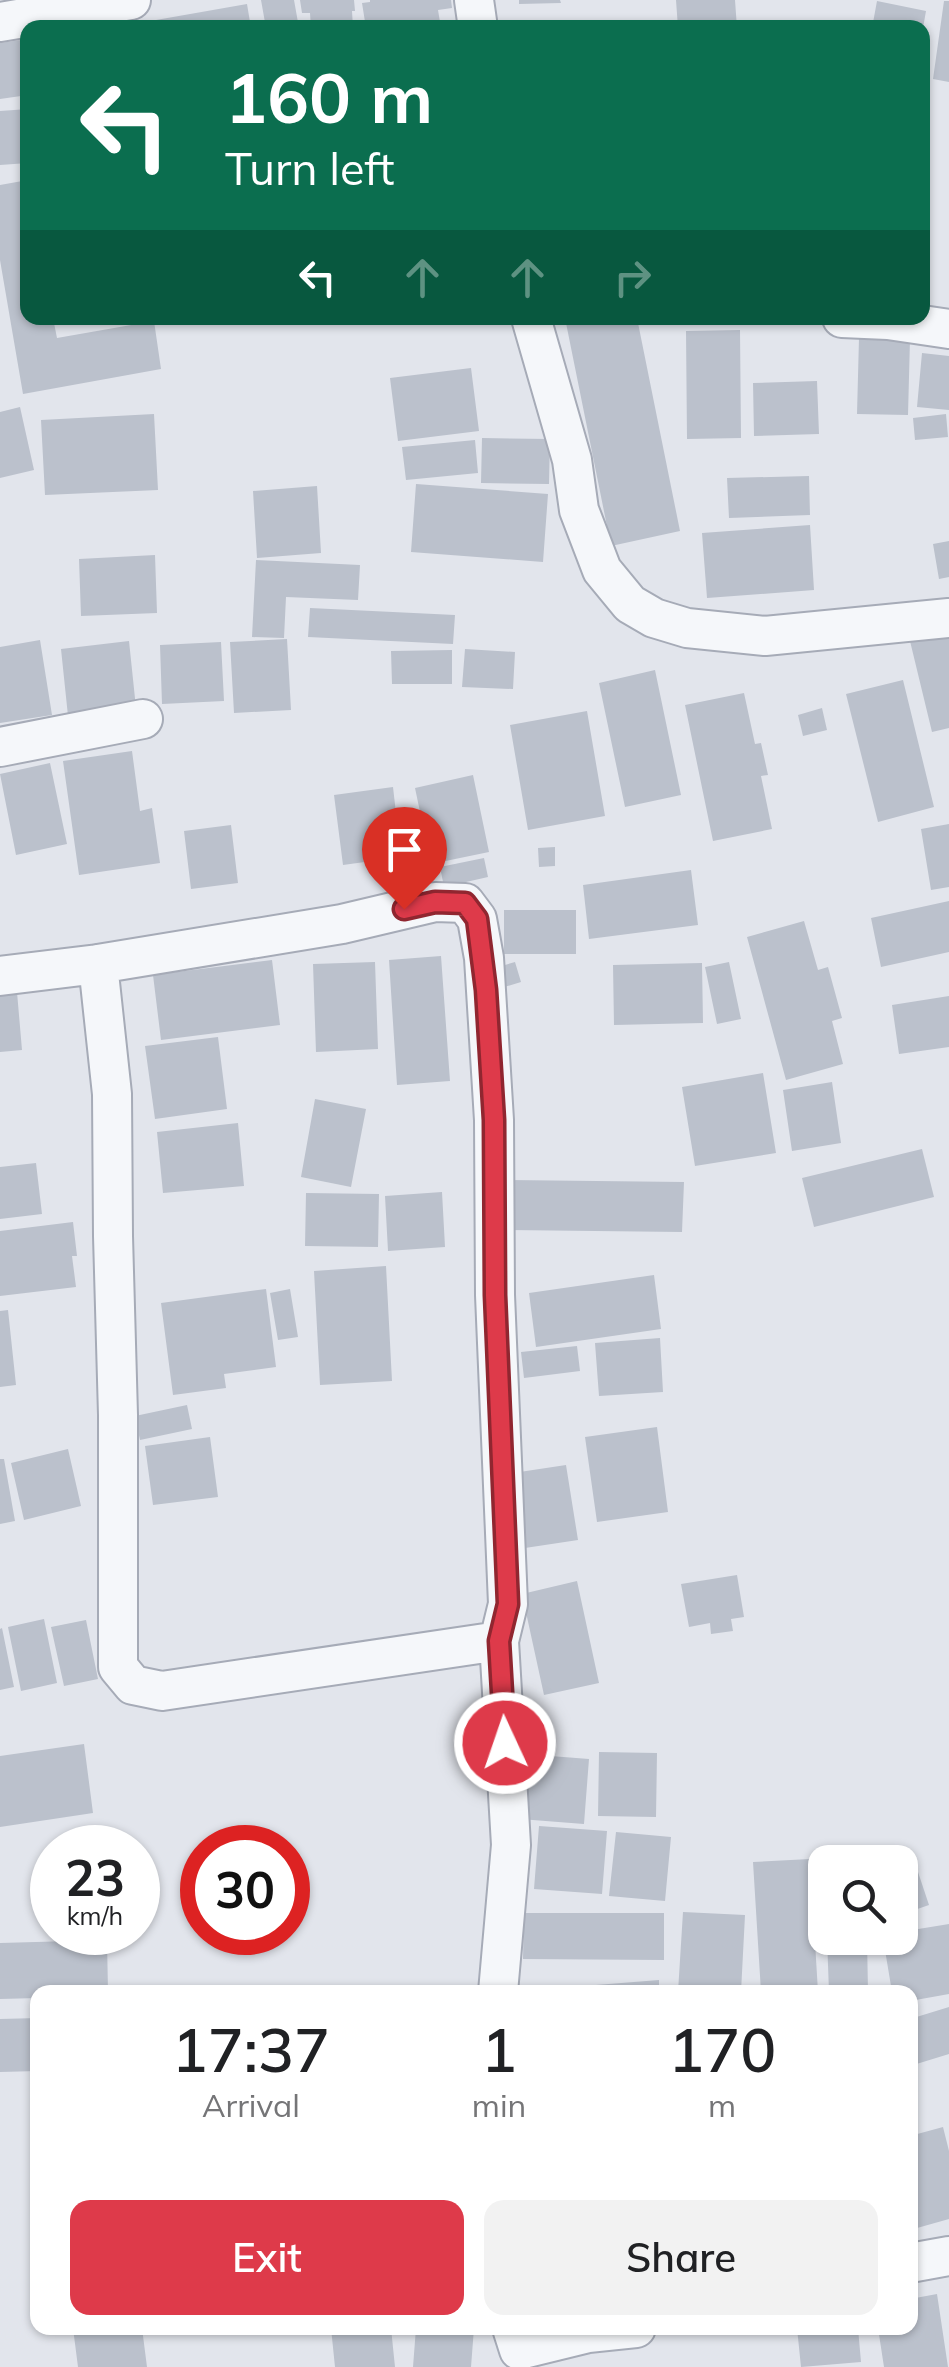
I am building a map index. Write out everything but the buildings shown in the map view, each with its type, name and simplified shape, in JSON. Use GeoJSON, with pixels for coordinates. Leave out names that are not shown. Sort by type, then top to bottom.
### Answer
{"type":"FeatureCollection","features":[{"type":"Feature","properties":{"kind":"street"},"geometry":{"type":"LineString","coordinates":[[0,22],[132,0]]}},
{"type":"Feature","properties":{"kind":"street"},"geometry":{"type":"LineString","coordinates":[[534,325],[572,460],[578,510],[602,570],[630,604],[654,618],[687,628],[765,636],[949,618]]}},
{"type":"Feature","properties":{"kind":"street"},"geometry":{"type":"LineString","coordinates":[[0,748],[143,719]]}},
{"type":"Feature","properties":{"kind":"street"},"geometry":{"type":"LineString","coordinates":[[0,976],[342,924],[435,902],[465,903],[477,919],[484,958],[494,1120],[495,1295],[508,1604],[499,1641],[511,1846],[499,1985]]}},
{"type":"Feature","properties":{"kind":"street"},"geometry":{"type":"LineString","coordinates":[[98,964],[112,1094],[118,1667],[133,1685],[162,1691],[499,1641]]}},
{"type":"Feature","properties":{"kind":"street"},"geometry":{"type":"LineString","coordinates":[[918,2262],[949,2256]]}},
{"type":"Feature","properties":{"kind":"street"},"geometry":{"type":"LineString","coordinates":[[514,2335],[519,2350],[576,2335]]}},
{"type":"Feature","properties":{"kind":"route"},"geometry":{"type":"LineString","coordinates":[[404,909],[435,902],[465,903],[477,919],[484,958],[494,1120],[495,1295],[508,1604],[499,1641],[505,1743]]}}]}
